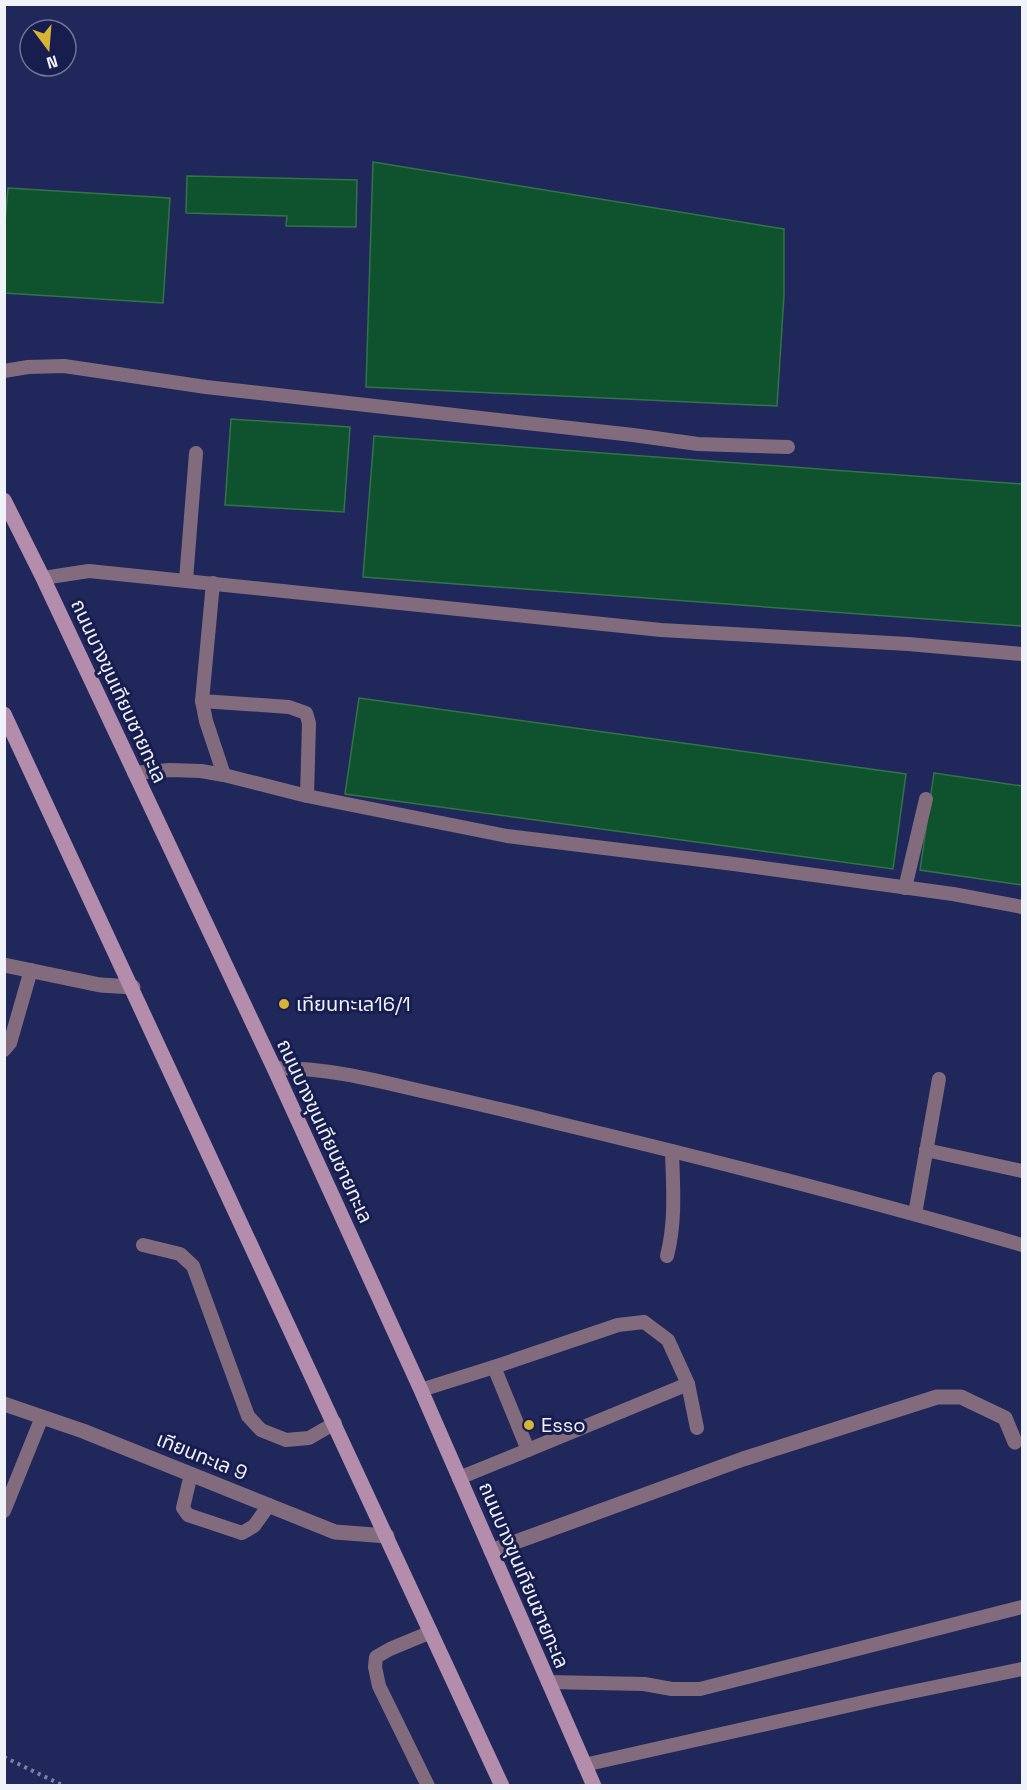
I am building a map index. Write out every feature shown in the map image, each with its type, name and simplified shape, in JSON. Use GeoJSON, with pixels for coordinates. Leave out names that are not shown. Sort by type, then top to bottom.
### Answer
{"type":"FeatureCollection","features":[{"type":"Feature","properties":{"kind":"main road","name":"ถนนบางขุนเทียนชายทะเล"},"geometry":{"type":"LineString","coordinates":[[4,500],[274,1068],[421,1390],[594,1785]]}},
{"type":"Feature","properties":{"kind":"main road"},"geometry":{"type":"LineString","coordinates":[[4,714],[133,987],[502,1785]]}},
{"type":"Feature","properties":{"kind":"street"},"geometry":{"type":"LineString","coordinates":[[4,965],[100,985],[133,987]]}},
{"type":"Feature","properties":{"kind":"street"},"geometry":{"type":"LineString","coordinates":[[491,1551],[743,1459],[937,1397],[961,1397],[1005,1419],[1015,1442]]}},
{"type":"Feature","properties":{"kind":"street","name":"เทียนทะเล 9"},"geometry":{"type":"LineString","coordinates":[[4,1404],[82,1431],[335,1532],[387,1536]]}},
{"type":"Feature","properties":{"kind":"lane"},"geometry":{"type":"LineString","coordinates":[[4,371],[28,367],[64,366],[206,387],[698,444],[788,447]]}},
{"type":"Feature","properties":{"kind":"lane"},"geometry":{"type":"LineString","coordinates":[[186,580],[196,453]]}},
{"type":"Feature","properties":{"kind":"lane"},"geometry":{"type":"LineString","coordinates":[[43,578],[89,571],[661,630],[1023,654]]}},
{"type":"Feature","properties":{"kind":"lane"},"geometry":{"type":"LineString","coordinates":[[213,583],[202,701],[206,721],[224,775]]}},
{"type":"Feature","properties":{"kind":"lane"},"geometry":{"type":"LineString","coordinates":[[202,701],[289,706],[306,713],[309,723],[307,796]]}},
{"type":"Feature","properties":{"kind":"lane"},"geometry":{"type":"LineString","coordinates":[[134,772],[201,771],[307,796],[507,836],[952,894],[1023,907]]}},
{"type":"Feature","properties":{"kind":"lane"},"geometry":{"type":"LineString","coordinates":[[905,888],[926,799]]}},
{"type":"Feature","properties":{"kind":"lane"},"geometry":{"type":"LineString","coordinates":[[4,1050],[10,1043],[31,970]]}},
{"type":"Feature","properties":{"kind":"lane"},"geometry":{"type":"LineString","coordinates":[[274,1068],[307,1068],[343,1073],[672,1150],[1023,1245]]}},
{"type":"Feature","properties":{"kind":"lane"},"geometry":{"type":"LineString","coordinates":[[915,1214],[939,1079]]}},
{"type":"Feature","properties":{"kind":"lane"},"geometry":{"type":"LineString","coordinates":[[667,1256],[673,1221],[672,1150]]}},
{"type":"Feature","properties":{"kind":"lane"},"geometry":{"type":"LineString","coordinates":[[926,1150],[1023,1171]]}},
{"type":"Feature","properties":{"kind":"lane"},"geometry":{"type":"LineString","coordinates":[[142,1245],[180,1254],[193,1266],[248,1416],[261,1430],[286,1440],[309,1438],[335,1424]]}},
{"type":"Feature","properties":{"kind":"lane"},"geometry":{"type":"LineString","coordinates":[[421,1390],[618,1325],[644,1322],[669,1340],[688,1384],[697,1428]]}},
{"type":"Feature","properties":{"kind":"lane"},"geometry":{"type":"LineString","coordinates":[[494,1367],[528,1450]]}},
{"type":"Feature","properties":{"kind":"lane"},"geometry":{"type":"LineString","coordinates":[[459,1478],[688,1384]]}},
{"type":"Feature","properties":{"kind":"lane"},"geometry":{"type":"LineString","coordinates":[[4,1511],[42,1417]]}},
{"type":"Feature","properties":{"kind":"lane"},"geometry":{"type":"LineString","coordinates":[[191,1474],[183,1508],[188,1515],[242,1533],[254,1526],[269,1505]]}},
{"type":"Feature","properties":{"kind":"lane"},"geometry":{"type":"LineString","coordinates":[[548,1682],[644,1684],[672,1689],[700,1689],[1023,1606]]}},
{"type":"Feature","properties":{"kind":"lane"},"geometry":{"type":"LineString","coordinates":[[428,1785],[380,1686],[375,1667],[376,1658],[390,1648],[431,1632]]}},
{"type":"Feature","properties":{"kind":"lane"},"geometry":{"type":"LineString","coordinates":[[584,1765],[1023,1668]]}},
{"type":"Feature","properties":{"kind":"path"},"geometry":{"type":"LineString","coordinates":[[4,1757],[64,1785]]}},
{"type":"Feature","properties":{"kind":"building"},"geometry":{"type":"Polygon","coordinates":[[[373,162],[784,229],[784,295],[777,406],[366,387],[373,162]]]}},
{"type":"Feature","properties":{"kind":"building"},"geometry":{"type":"Polygon","coordinates":[[[187,176],[357,180],[356,227],[286,226],[287,216],[186,213],[187,176]]]}},
{"type":"Feature","properties":{"kind":"building"},"geometry":{"type":"Polygon","coordinates":[[[8,188],[170,198],[163,303],[4,293],[4,233],[8,188]]]}},
{"type":"Feature","properties":{"kind":"building"},"geometry":{"type":"Polygon","coordinates":[[[231,419],[350,427],[344,512],[225,505],[231,419]]]}},
{"type":"Feature","properties":{"kind":"building"},"geometry":{"type":"Polygon","coordinates":[[[374,436],[1022,484],[1022,626],[363,577],[374,436]]]}},
{"type":"Feature","properties":{"kind":"building"},"geometry":{"type":"Polygon","coordinates":[[[359,698],[906,774],[893,869],[345,794],[359,698]]]}},
{"type":"Feature","properties":{"kind":"building"},"geometry":{"type":"Polygon","coordinates":[[[934,773],[1022,786],[1022,885],[920,870],[934,773]]]}},
{"type":"Feature","properties":{"kind":"place","name":"เทียนทะเล16/1"},"geometry":{"type":"Point","coordinates":[284,1004]}},
{"type":"Feature","properties":{"kind":"place","name":"Esso"},"geometry":{"type":"Point","coordinates":[529,1425]}}]}
